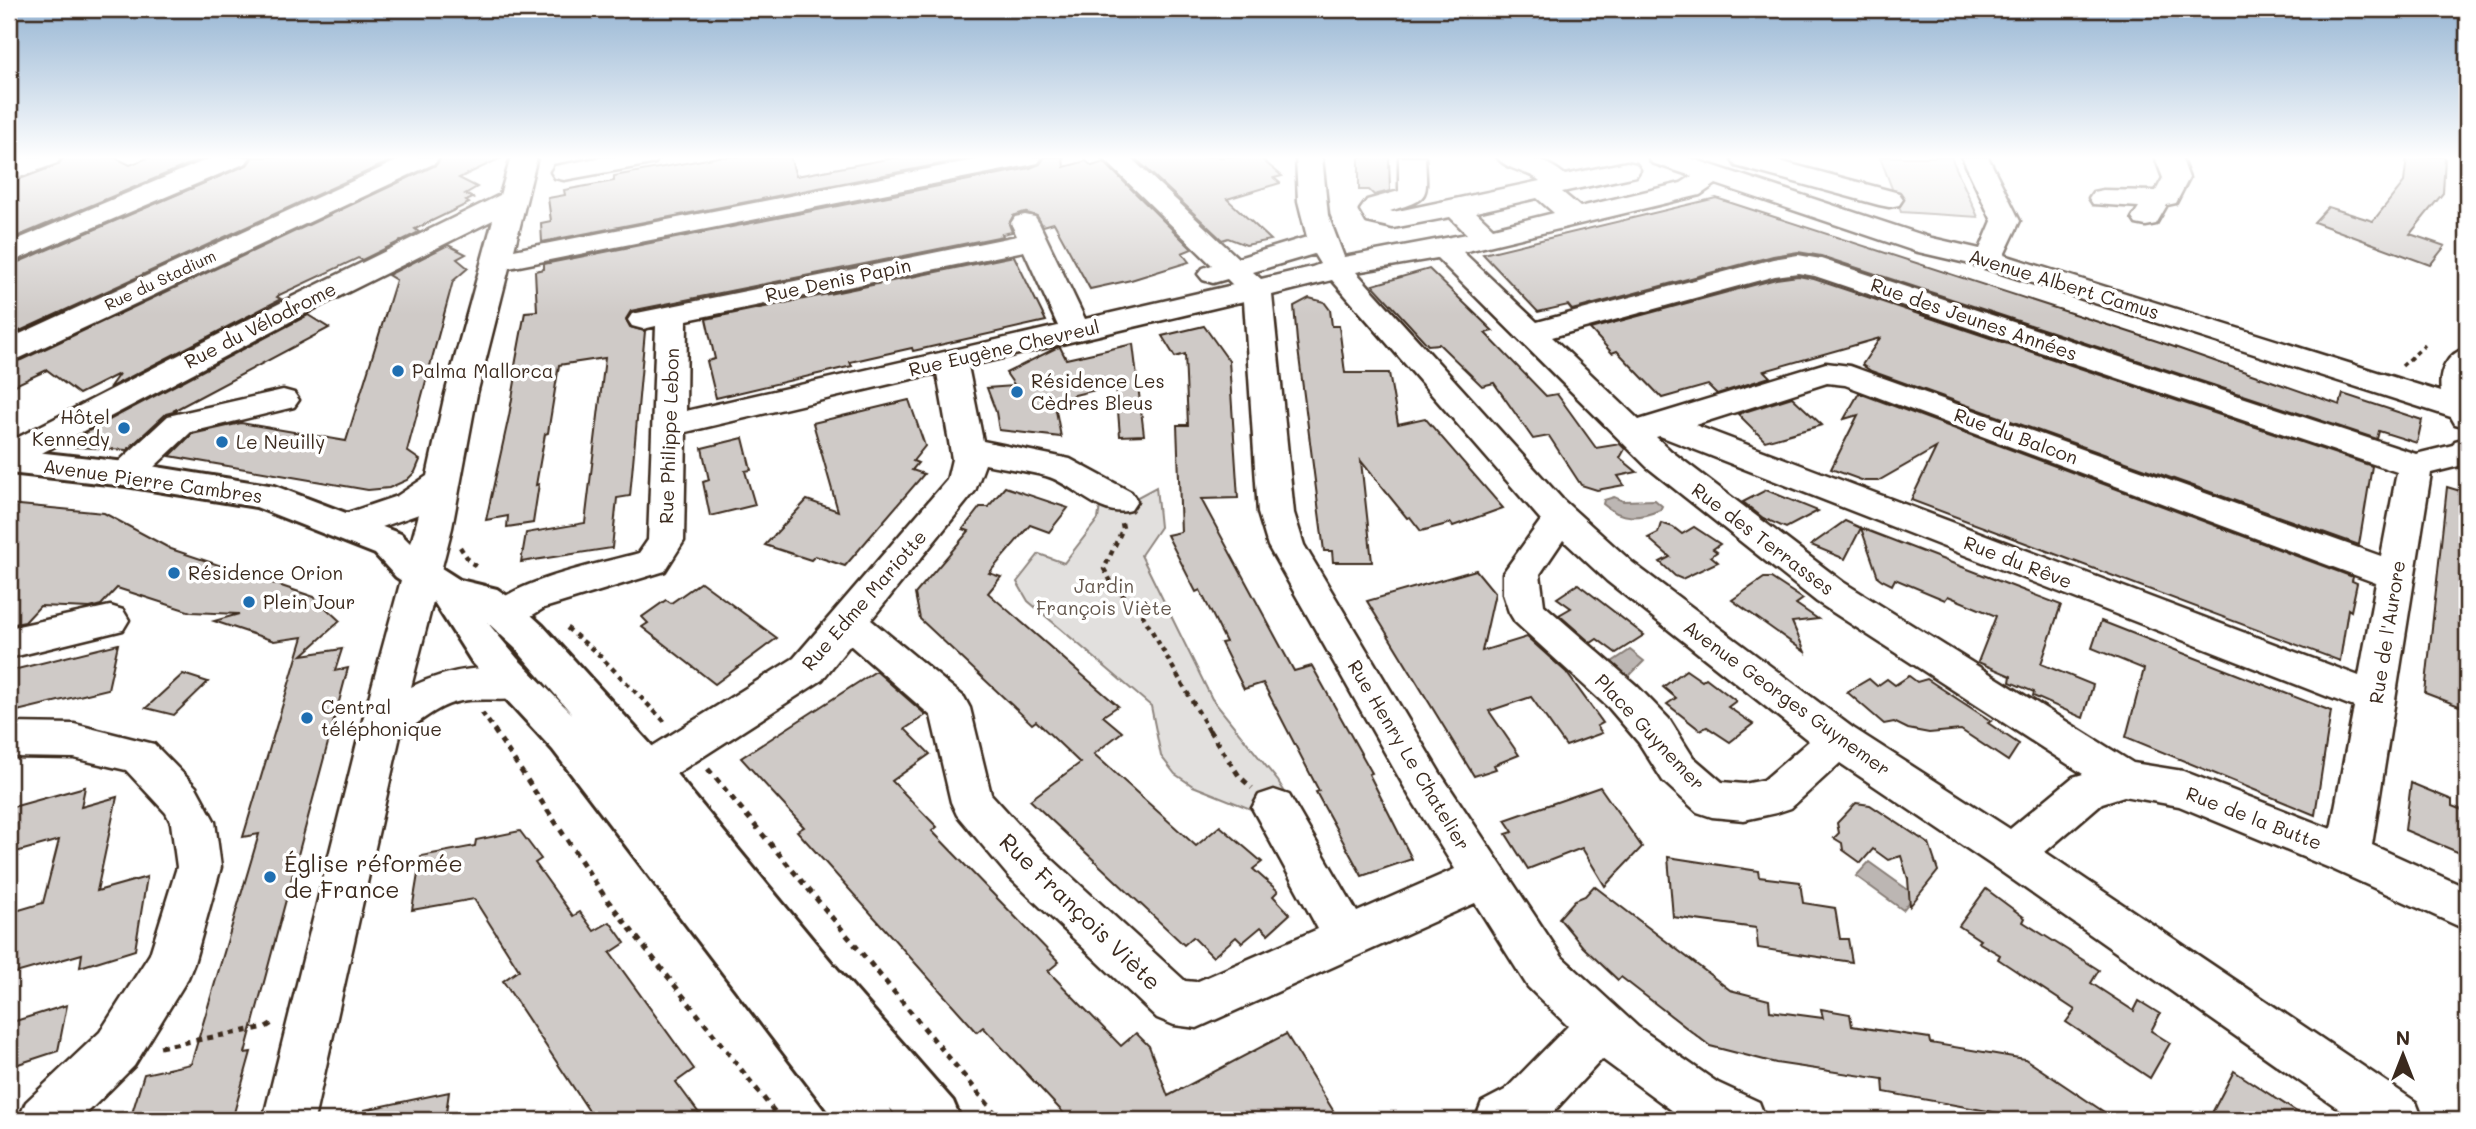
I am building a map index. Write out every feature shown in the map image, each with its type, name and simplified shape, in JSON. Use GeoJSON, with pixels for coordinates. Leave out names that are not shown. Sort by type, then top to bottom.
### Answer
{"type":"FeatureCollection","features":[{"type":"Feature","properties":{"kind":"main road"},"geometry":{"type":"LineString","coordinates":[[9,254],[113,210]]}},
{"type":"Feature","properties":{"kind":"main road","name":"Avenue Pierre Cambres"},"geometry":{"type":"LineString","coordinates":[[9,459],[262,495],[388,544],[426,577]]}},
{"type":"Feature","properties":{"kind":"main road","name":"Avenue Pierre Cambres"},"geometry":{"type":"LineString","coordinates":[[9,479],[123,488],[232,510],[365,562],[426,577]]}},
{"type":"Feature","properties":{"kind":"main road"},"geometry":{"type":"LineString","coordinates":[[426,577],[529,616],[647,771],[814,979],[934,1120]]}},
{"type":"Feature","properties":{"kind":"main road"},"geometry":{"type":"LineString","coordinates":[[426,577],[517,685],[568,738],[868,1120]]}},
{"type":"Feature","properties":{"kind":"street","name":"Rue du Stadium"},"geometry":{"type":"LineString","coordinates":[[9,351],[313,210]]}},
{"type":"Feature","properties":{"kind":"street","name":"Rue du Vélodrome"},"geometry":{"type":"LineString","coordinates":[[9,459],[303,303],[491,210]]}},
{"type":"Feature","properties":{"kind":"street"},"geometry":{"type":"LineString","coordinates":[[288,1120],[381,727],[426,577],[461,394],[510,210]]}},
{"type":"Feature","properties":{"kind":"street"},"geometry":{"type":"LineString","coordinates":[[496,262],[762,210]]}},
{"type":"Feature","properties":{"kind":"street"},"geometry":{"type":"LineString","coordinates":[[1170,210],[1243,279]]}},
{"type":"Feature","properties":{"kind":"street","name":"Avenue Georges Guynemer"},"geometry":{"type":"LineString","coordinates":[[1312,210],[1314,222],[1329,254],[1552,509],[1640,588],[1838,740],[2012,854],[2398,1120]]}},
{"type":"Feature","properties":{"kind":"street"},"geometry":{"type":"LineString","coordinates":[[1374,210],[1377,216],[1394,220],[1447,210]]}},
{"type":"Feature","properties":{"kind":"street"},"geometry":{"type":"LineString","coordinates":[[1458,210],[1487,237]]}},
{"type":"Feature","properties":{"kind":"street"},"geometry":{"type":"LineString","coordinates":[[1569,210],[1574,216]]}},
{"type":"Feature","properties":{"kind":"street","name":"Rue Eugène Chevreul"},"geometry":{"type":"LineString","coordinates":[[670,425],[951,360],[1071,321],[1243,279],[1322,274],[1329,254],[1443,248],[1601,210]]}},
{"type":"Feature","properties":{"kind":"street","name":"Avenue Albert Camus"},"geometry":{"type":"LineString","coordinates":[[1856,210],[1924,245],[1987,259],[2466,412]]}},
{"type":"Feature","properties":{"kind":"street"},"geometry":{"type":"LineString","coordinates":[[1987,259],[1996,246],[2006,221],[2001,210]]}},
{"type":"Feature","properties":{"kind":"street","name":"Rue Denis Papin"},"geometry":{"type":"LineString","coordinates":[[657,317],[1029,232],[1071,321]]}},
{"type":"Feature","properties":{"kind":"street","name":"Rue des Terrasses"},"geometry":{"type":"LineString","coordinates":[[1443,248],[1528,334],[1646,429],[1659,460],[1830,592],[2124,779]]}},
{"type":"Feature","properties":{"kind":"street","name":"Rue des Jeunes Années"},"geometry":{"type":"LineString","coordinates":[[1528,334],[1773,268],[1798,264],[1821,268],[2414,466]]}},
{"type":"Feature","properties":{"kind":"street","name":"Rue Henry Le Chatelier"},"geometry":{"type":"LineString","coordinates":[[1243,279],[1259,298],[1276,513],[1286,546],[1483,877],[1545,972],[1621,1044],[1700,1101],[1741,1120]]}},
{"type":"Feature","properties":{"kind":"street","name":"Rue Philippe Lebon"},"geometry":{"type":"LineString","coordinates":[[529,616],[579,584],[652,562],[666,541],[670,425],[657,317]]}},
{"type":"Feature","properties":{"kind":"street"},"geometry":{"type":"LineString","coordinates":[[2466,412],[2455,387],[2462,362],[2467,358]]}},
{"type":"Feature","properties":{"kind":"street","name":"Rue Edme Mariotte"},"geometry":{"type":"LineString","coordinates":[[647,771],[808,669],[963,483],[969,459],[951,360]]}},
{"type":"Feature","properties":{"kind":"street","name":"Rue du Balcon"},"geometry":{"type":"LineString","coordinates":[[1646,429],[1826,373],[1850,376],[2395,575]]}},
{"type":"Feature","properties":{"kind":"street"},"geometry":{"type":"LineString","coordinates":[[126,474],[180,424],[284,400]]}},
{"type":"Feature","properties":{"kind":"street","name":"Rue du Rêve"},"geometry":{"type":"LineString","coordinates":[[1646,429],[2377,699]]}},
{"type":"Feature","properties":{"kind":"street"},"geometry":{"type":"LineString","coordinates":[[966,449],[1058,467],[1119,501]]}},
{"type":"Feature","properties":{"kind":"street"},"geometry":{"type":"LineString","coordinates":[[2414,466],[2465,453],[2467,449]]}},
{"type":"Feature","properties":{"kind":"street","name":"Rue de l'Aurore"},"geometry":{"type":"LineString","coordinates":[[2348,855],[2377,699],[2414,466]]}},
{"type":"Feature","properties":{"kind":"street"},"geometry":{"type":"LineString","coordinates":[[345,527],[410,505],[444,481]]}},
{"type":"Feature","properties":{"kind":"street","name":"Place Guynemer"},"geometry":{"type":"LineString","coordinates":[[1567,522],[1551,530],[1521,573],[1522,594],[1528,612],[1623,697],[1654,731],[1678,769],[1712,799],[1744,802],[1776,795],[1838,740]]}},
{"type":"Feature","properties":{"kind":"street"},"geometry":{"type":"LineString","coordinates":[[9,643],[110,620]]}},
{"type":"Feature","properties":{"kind":"street","name":"Rue François Viète"},"geometry":{"type":"LineString","coordinates":[[849,623],[950,708],[972,802],[1026,864],[1174,1002],[1197,1005],[1483,877]]}},
{"type":"Feature","properties":{"kind":"street"},"geometry":{"type":"LineString","coordinates":[[381,727],[416,703],[462,685],[517,685]]}},
{"type":"Feature","properties":{"kind":"street"},"geometry":{"type":"LineString","coordinates":[[9,740],[74,741],[139,756],[181,800],[193,822],[199,867],[171,963],[117,1049],[44,1120]]}},
{"type":"Feature","properties":{"kind":"street","name":"Rue de la Butte"},"geometry":{"type":"LineString","coordinates":[[2012,854],[2088,790],[2124,779],[2183,789],[2348,855],[2467,910]]}},
{"type":"Feature","properties":{"kind":"street"},"geometry":{"type":"LineString","coordinates":[[1274,808],[1347,938]]}},
{"type":"Feature","properties":{"kind":"street"},"geometry":{"type":"LineString","coordinates":[[1500,1120],[1523,1108],[1601,1026]]}},
{"type":"Feature","properties":{"kind":"path"},"geometry":{"type":"LineString","coordinates":[[2396,371],[2425,345]]}},
{"type":"Feature","properties":{"kind":"path"},"geometry":{"type":"LineString","coordinates":[[1119,501],[1122,528],[1104,569],[1114,587],[1138,607],[1157,636],[1167,663],[1239,776],[1274,808]]}},
{"type":"Feature","properties":{"kind":"path"},"geometry":{"type":"LineString","coordinates":[[457,543],[470,562],[507,588],[529,616],[598,654],[688,746],[1002,1120]]}},
{"type":"Feature","properties":{"kind":"path"},"geometry":{"type":"LineString","coordinates":[[462,685],[510,751],[605,897],[781,1120]]}},
{"type":"Feature","properties":{"kind":"path"},"geometry":{"type":"LineString","coordinates":[[167,1047],[265,1027]]}},
{"type":"Feature","properties":{"kind":"green space"},"geometry":{"type":"Polygon","coordinates":[[[1900,210],[1975,210],[1978,217],[1901,212],[1900,210]]]}},
{"type":"Feature","properties":{"kind":"green space","name":"Jardin François Viète"},"geometry":{"type":"Polygon","coordinates":[[[1156,487],[1160,527],[1141,555],[1212,699],[1278,781],[1289,799],[1263,814],[1193,786],[1175,774],[1161,756],[1151,706],[1028,601],[1017,582],[1039,554],[1064,563],[1098,519],[1100,506],[1134,499],[1156,487]]]}},
{"type":"Feature","properties":{"kind":"shaded area"},"geometry":{"type":"Polygon","coordinates":[[[1614,497],[1623,501],[1655,500],[1662,506],[1660,510],[1645,515],[1623,515],[1603,504],[1604,500],[1614,497]]]}},
{"type":"Feature","properties":{"kind":"shaded area"},"geometry":{"type":"Polygon","coordinates":[[[1630,650],[1644,661],[1629,676],[1603,668],[1630,650]]]}},
{"type":"Feature","properties":{"kind":"shaded area"},"geometry":{"type":"Polygon","coordinates":[[[1869,862],[1915,895],[1903,910],[1856,876],[1869,862]]]}},
{"type":"Feature","properties":{"kind":"building"},"geometry":{"type":"Polygon","coordinates":[[[9,210],[81,210],[9,240],[9,210]]]}},
{"type":"Feature","properties":{"kind":"building"},"geometry":{"type":"Polygon","coordinates":[[[142,210],[284,210],[9,336],[9,266],[142,210]]]}},
{"type":"Feature","properties":{"kind":"building"},"geometry":{"type":"Polygon","coordinates":[[[341,210],[455,210],[415,229],[419,232],[362,260],[358,258],[279,295],[277,297],[281,299],[109,388],[119,374],[79,394],[47,370],[9,388],[9,363],[21,360],[341,210]]]}},
{"type":"Feature","properties":{"kind":"building"},"geometry":{"type":"Polygon","coordinates":[[[550,210],[707,210],[542,242],[541,223],[551,221],[550,210]]]}},
{"type":"Feature","properties":{"kind":"building"},"geometry":{"type":"Polygon","coordinates":[[[819,210],[1152,210],[1192,249],[1182,253],[1189,262],[1131,280],[1090,289],[1054,223],[1043,226],[1037,216],[1024,212],[1013,216],[1009,224],[1012,232],[1002,234],[1003,236],[631,311],[626,319],[630,327],[645,331],[630,496],[617,498],[612,548],[521,562],[526,533],[585,523],[605,358],[559,365],[536,485],[539,484],[533,523],[507,527],[508,516],[486,520],[509,416],[525,312],[537,311],[535,271],[544,269],[544,264],[819,210]]]}},
{"type":"Feature","properties":{"kind":"building"},"geometry":{"type":"Polygon","coordinates":[[[1190,210],[1238,210],[1271,240],[1246,245],[1228,238],[1222,240],[1190,210]]]}},
{"type":"Feature","properties":{"kind":"building"},"geometry":{"type":"Polygon","coordinates":[[[1667,210],[1752,210],[2160,342],[2340,405],[2343,394],[2422,420],[2417,443],[2379,431],[2377,439],[1821,256],[1798,252],[1773,256],[1572,310],[1568,305],[1538,312],[1483,254],[1667,210]]]}},
{"type":"Feature","properties":{"kind":"building"},"geometry":{"type":"Polygon","coordinates":[[[2325,210],[2337,210],[2373,221],[2382,210],[2430,210],[2410,234],[2445,246],[2430,265],[2314,222],[2325,210]]]}},
{"type":"Feature","properties":{"kind":"building"},"geometry":{"type":"Polygon","coordinates":[[[448,245],[466,254],[457,259],[468,268],[453,281],[407,451],[420,460],[415,472],[407,480],[389,488],[368,490],[170,456],[192,434],[241,423],[346,441],[396,280],[388,275],[448,245]]]}},
{"type":"Feature","properties":{"kind":"building"},"geometry":{"type":"Polygon","coordinates":[[[1014,256],[1046,321],[913,351],[912,348],[850,362],[852,366],[716,398],[707,361],[715,359],[706,319],[1014,256]]]}},
{"type":"Feature","properties":{"kind":"building"},"geometry":{"type":"Polygon","coordinates":[[[1429,269],[1493,331],[1485,333],[1546,396],[1557,394],[1596,448],[1620,444],[1625,449],[1620,458],[1637,472],[1618,476],[1624,485],[1597,490],[1581,485],[1549,436],[1533,439],[1494,383],[1482,386],[1439,344],[1428,345],[1373,285],[1429,269]]]}},
{"type":"Feature","properties":{"kind":"building"},"geometry":{"type":"Polygon","coordinates":[[[1798,276],[1814,279],[2372,466],[2359,545],[1871,371],[1862,365],[1880,338],[1764,371],[1770,377],[1717,394],[1708,385],[1662,398],[1617,351],[1612,353],[1590,329],[1776,279],[1798,276]]]}},
{"type":"Feature","properties":{"kind":"building"},"geometry":{"type":"Polygon","coordinates":[[[1309,298],[1324,302],[1330,310],[1332,326],[1339,326],[1345,373],[1389,373],[1398,424],[1425,418],[1503,508],[1453,526],[1451,523],[1421,531],[1410,517],[1407,518],[1361,461],[1372,562],[1333,562],[1332,551],[1324,551],[1297,341],[1294,306],[1309,298]]]}},
{"type":"Feature","properties":{"kind":"building"},"geometry":{"type":"Polygon","coordinates":[[[308,315],[329,328],[173,411],[177,411],[166,414],[127,450],[60,446],[308,315]]]}},
{"type":"Feature","properties":{"kind":"building"},"geometry":{"type":"Polygon","coordinates":[[[1204,326],[1229,361],[1238,498],[1201,499],[1294,671],[1312,666],[1372,773],[1369,774],[1412,859],[1362,876],[1316,792],[1319,791],[1263,683],[1244,689],[1221,643],[1226,642],[1200,590],[1196,592],[1167,535],[1181,532],[1177,425],[1188,425],[1185,354],[1175,357],[1162,336],[1204,326]]]}},
{"type":"Feature","properties":{"kind":"building","name":"Résidence Les Cèdres Bleus"},"geometry":{"type":"Polygon","coordinates":[[[1133,344],[1144,435],[1120,436],[1116,385],[1054,400],[1061,437],[999,430],[987,388],[1015,386],[1006,373],[1060,347],[1066,359],[1133,344]]]}},
{"type":"Feature","properties":{"kind":"building"},"geometry":{"type":"Polygon","coordinates":[[[1859,393],[2353,577],[2352,581],[2357,583],[2351,611],[2348,609],[2340,661],[1911,500],[1936,448],[1878,481],[1864,481],[1831,469],[1858,415],[1844,419],[1859,393]]]}},
{"type":"Feature","properties":{"kind":"building"},"geometry":{"type":"Polygon","coordinates":[[[1792,397],[1822,425],[1765,441],[1738,414],[1792,397]]]}},
{"type":"Feature","properties":{"kind":"building"},"geometry":{"type":"Polygon","coordinates":[[[909,400],[925,446],[913,461],[918,463],[912,470],[924,474],[845,566],[815,556],[811,560],[765,545],[807,500],[838,511],[813,423],[909,400]]]}},
{"type":"Feature","properties":{"kind":"building"},"geometry":{"type":"Polygon","coordinates":[[[743,438],[751,470],[745,471],[755,505],[710,516],[703,482],[709,480],[702,448],[743,438]]]}},
{"type":"Feature","properties":{"kind":"building"},"geometry":{"type":"Polygon","coordinates":[[[1005,487],[1068,508],[1049,532],[1030,525],[989,573],[1001,577],[988,593],[1118,706],[1103,716],[1122,732],[1094,754],[1196,846],[1220,826],[1262,862],[1253,869],[1278,891],[1273,896],[1290,914],[1268,934],[1261,927],[1242,943],[1236,937],[1213,957],[1193,937],[1184,945],[1030,800],[1080,763],[1036,721],[1032,724],[920,619],[915,594],[969,531],[963,529],[980,507],[988,507],[1005,487]]]}},
{"type":"Feature","properties":{"kind":"building"},"geometry":{"type":"Polygon","coordinates":[[[2447,487],[2467,493],[2467,709],[2425,693],[2447,487]]]}},
{"type":"Feature","properties":{"kind":"building"},"geometry":{"type":"Polygon","coordinates":[[[1766,490],[1818,511],[1786,528],[1763,518],[1743,502],[1766,490]]]}},
{"type":"Feature","properties":{"kind":"building"},"geometry":{"type":"Polygon","coordinates":[[[9,504],[104,513],[171,549],[314,597],[340,621],[302,655],[342,649],[335,671],[348,668],[245,1053],[251,1052],[232,1120],[130,1120],[144,1074],[191,1064],[259,834],[243,837],[303,637],[274,641],[214,621],[239,614],[191,612],[117,588],[101,605],[90,608],[40,606],[25,622],[9,625],[9,504]]]}},
{"type":"Feature","properties":{"kind":"building"},"geometry":{"type":"Polygon","coordinates":[[[1845,521],[1861,528],[1845,559],[1811,545],[1845,521]]]}},
{"type":"Feature","properties":{"kind":"building"},"geometry":{"type":"Polygon","coordinates":[[[1661,523],[1682,534],[1694,527],[1720,544],[1713,549],[1717,552],[1711,556],[1718,562],[1682,579],[1675,576],[1660,562],[1670,557],[1648,538],[1658,533],[1661,523]]]}},
{"type":"Feature","properties":{"kind":"building"},"geometry":{"type":"Polygon","coordinates":[[[1861,528],[2061,605],[2041,664],[2093,685],[2083,718],[2033,696],[2034,692],[2010,682],[2011,676],[1978,662],[1996,616],[1948,596],[1945,600],[1895,579],[1892,585],[1878,577],[1861,528]]]}},
{"type":"Feature","properties":{"kind":"building"},"geometry":{"type":"Polygon","coordinates":[[[1476,570],[1495,593],[1482,651],[1527,637],[1566,672],[1603,723],[1597,726],[1602,733],[1566,746],[1531,697],[1489,711],[1519,755],[1494,765],[1496,769],[1474,776],[1367,601],[1476,570]]]}},
{"type":"Feature","properties":{"kind":"building"},"geometry":{"type":"Polygon","coordinates":[[[1764,578],[1771,578],[1803,599],[1796,604],[1818,619],[1792,622],[1805,652],[1732,600],[1764,578]]]}},
{"type":"Feature","properties":{"kind":"building"},"geometry":{"type":"Polygon","coordinates":[[[701,582],[777,638],[715,684],[642,627],[648,623],[642,617],[666,600],[671,603],[701,582]]]}},
{"type":"Feature","properties":{"kind":"building"},"geometry":{"type":"Polygon","coordinates":[[[1578,584],[1644,635],[1616,653],[1597,639],[1591,643],[1559,615],[1571,608],[1557,598],[1578,584]]]}},
{"type":"Feature","properties":{"kind":"building"},"geometry":{"type":"Polygon","coordinates":[[[2101,621],[2331,711],[2315,815],[2126,737],[2144,669],[2092,648],[2101,621]]]}},
{"type":"Feature","properties":{"kind":"building"},"geometry":{"type":"Polygon","coordinates":[[[118,644],[108,689],[9,713],[9,671],[118,644]]]}},
{"type":"Feature","properties":{"kind":"building"},"geometry":{"type":"Polygon","coordinates":[[[1686,670],[1702,681],[1706,678],[1736,701],[1728,707],[1753,724],[1730,742],[1707,727],[1700,730],[1667,704],[1676,698],[1663,687],[1686,670]]]}},
{"type":"Feature","properties":{"kind":"building"},"geometry":{"type":"Polygon","coordinates":[[[876,671],[926,715],[905,729],[930,754],[892,781],[937,827],[932,831],[1059,962],[1048,971],[1121,1046],[1136,1033],[1149,1046],[1168,1096],[1286,1034],[1339,1120],[1070,1120],[983,1027],[977,1032],[797,831],[804,827],[741,758],[876,671]]]}},
{"type":"Feature","properties":{"kind":"building"},"geometry":{"type":"Polygon","coordinates":[[[183,674],[208,682],[174,715],[146,708],[183,674]]]}},
{"type":"Feature","properties":{"kind":"building"},"geometry":{"type":"Polygon","coordinates":[[[1909,676],[1917,682],[1927,679],[1991,721],[1988,723],[2019,744],[2008,761],[1961,730],[1929,733],[1908,729],[1894,722],[1884,724],[1847,692],[1869,679],[1877,686],[1887,679],[1895,685],[1909,676]]]}},
{"type":"Feature","properties":{"kind":"building"},"geometry":{"type":"Polygon","coordinates":[[[2411,783],[2452,800],[2452,806],[2467,812],[2467,856],[2405,830],[2411,783]]]}},
{"type":"Feature","properties":{"kind":"building"},"geometry":{"type":"Polygon","coordinates":[[[85,787],[81,807],[117,797],[97,891],[147,877],[135,950],[80,967],[82,954],[9,975],[9,913],[43,903],[59,840],[9,854],[9,808],[85,787]]]}},
{"type":"Feature","properties":{"kind":"building"},"geometry":{"type":"Polygon","coordinates":[[[1600,787],[1642,847],[1605,886],[1582,848],[1528,869],[1506,834],[1513,832],[1505,820],[1600,787]]]}},
{"type":"Feature","properties":{"kind":"building"},"geometry":{"type":"Polygon","coordinates":[[[1856,803],[1870,805],[1929,844],[1938,871],[1910,906],[1908,879],[1901,856],[1888,860],[1873,849],[1861,863],[1843,850],[1842,843],[1834,838],[1839,833],[1837,823],[1856,803]]]}},
{"type":"Feature","properties":{"kind":"building"},"geometry":{"type":"Polygon","coordinates":[[[520,831],[541,859],[535,863],[573,916],[580,912],[594,931],[610,922],[625,943],[610,953],[694,1069],[676,1082],[704,1120],[595,1120],[503,981],[519,970],[474,899],[412,910],[421,856],[475,846],[476,840],[520,831]]]}},
{"type":"Feature","properties":{"kind":"building"},"geometry":{"type":"Polygon","coordinates":[[[1668,857],[1758,871],[1759,877],[1800,882],[1803,903],[1835,908],[1840,939],[1848,939],[1852,962],[1758,948],[1756,928],[1673,917],[1668,857]]]}},
{"type":"Feature","properties":{"kind":"building"},"geometry":{"type":"Polygon","coordinates":[[[1594,886],[1730,990],[1769,1000],[1770,1011],[1823,1018],[1821,1009],[1850,1014],[1852,1026],[1929,1038],[1930,1043],[2025,1059],[2116,1120],[2025,1120],[1884,1092],[1883,1079],[1776,1063],[1710,1046],[1621,977],[1618,980],[1583,947],[1559,918],[1575,900],[1585,896],[1594,886]]]}},
{"type":"Feature","properties":{"kind":"building"},"geometry":{"type":"Polygon","coordinates":[[[1986,889],[2025,918],[2023,922],[2099,970],[2091,983],[2134,1011],[2139,1001],[2160,1014],[2151,1031],[2170,1043],[2150,1078],[2066,1022],[2075,1010],[1998,959],[2000,955],[1959,926],[1986,889]]]}},
{"type":"Feature","properties":{"kind":"building"},"geometry":{"type":"Polygon","coordinates":[[[67,1005],[58,1051],[9,1067],[9,1023],[67,1005]]]}},
{"type":"Feature","properties":{"kind":"building"},"geometry":{"type":"Polygon","coordinates":[[[2234,1071],[2309,1120],[2223,1120],[2212,1113],[2234,1071]]]}},
{"type":"Feature","properties":{"kind":"building"},"geometry":{"type":"Polygon","coordinates":[[[449,1092],[445,1120],[365,1120],[364,1110],[449,1092]]]}},
{"type":"Feature","properties":{"kind":"place","name":"Palma Mallorca"},"geometry":{"type":"Point","coordinates":[398,371]}},
{"type":"Feature","properties":{"kind":"place","name":"Résidence Les Cèdres Bleus"},"geometry":{"type":"Point","coordinates":[1017,392]}},
{"type":"Feature","properties":{"kind":"place","name":"Hôtel Kennedy"},"geometry":{"type":"Point","coordinates":[124,428]}},
{"type":"Feature","properties":{"kind":"place","name":"Le Neuilly"},"geometry":{"type":"Point","coordinates":[222,442]}},
{"type":"Feature","properties":{"kind":"place","name":"Résidence Orion"},"geometry":{"type":"Point","coordinates":[174,573]}},
{"type":"Feature","properties":{"kind":"place","name":"Plein Jour"},"geometry":{"type":"Point","coordinates":[249,602]}},
{"type":"Feature","properties":{"kind":"place","name":"Central téléphonique"},"geometry":{"type":"Point","coordinates":[307,718]}},
{"type":"Feature","properties":{"kind":"place","name":"Église réformée de France"},"geometry":{"type":"Point","coordinates":[270,877]}}]}
